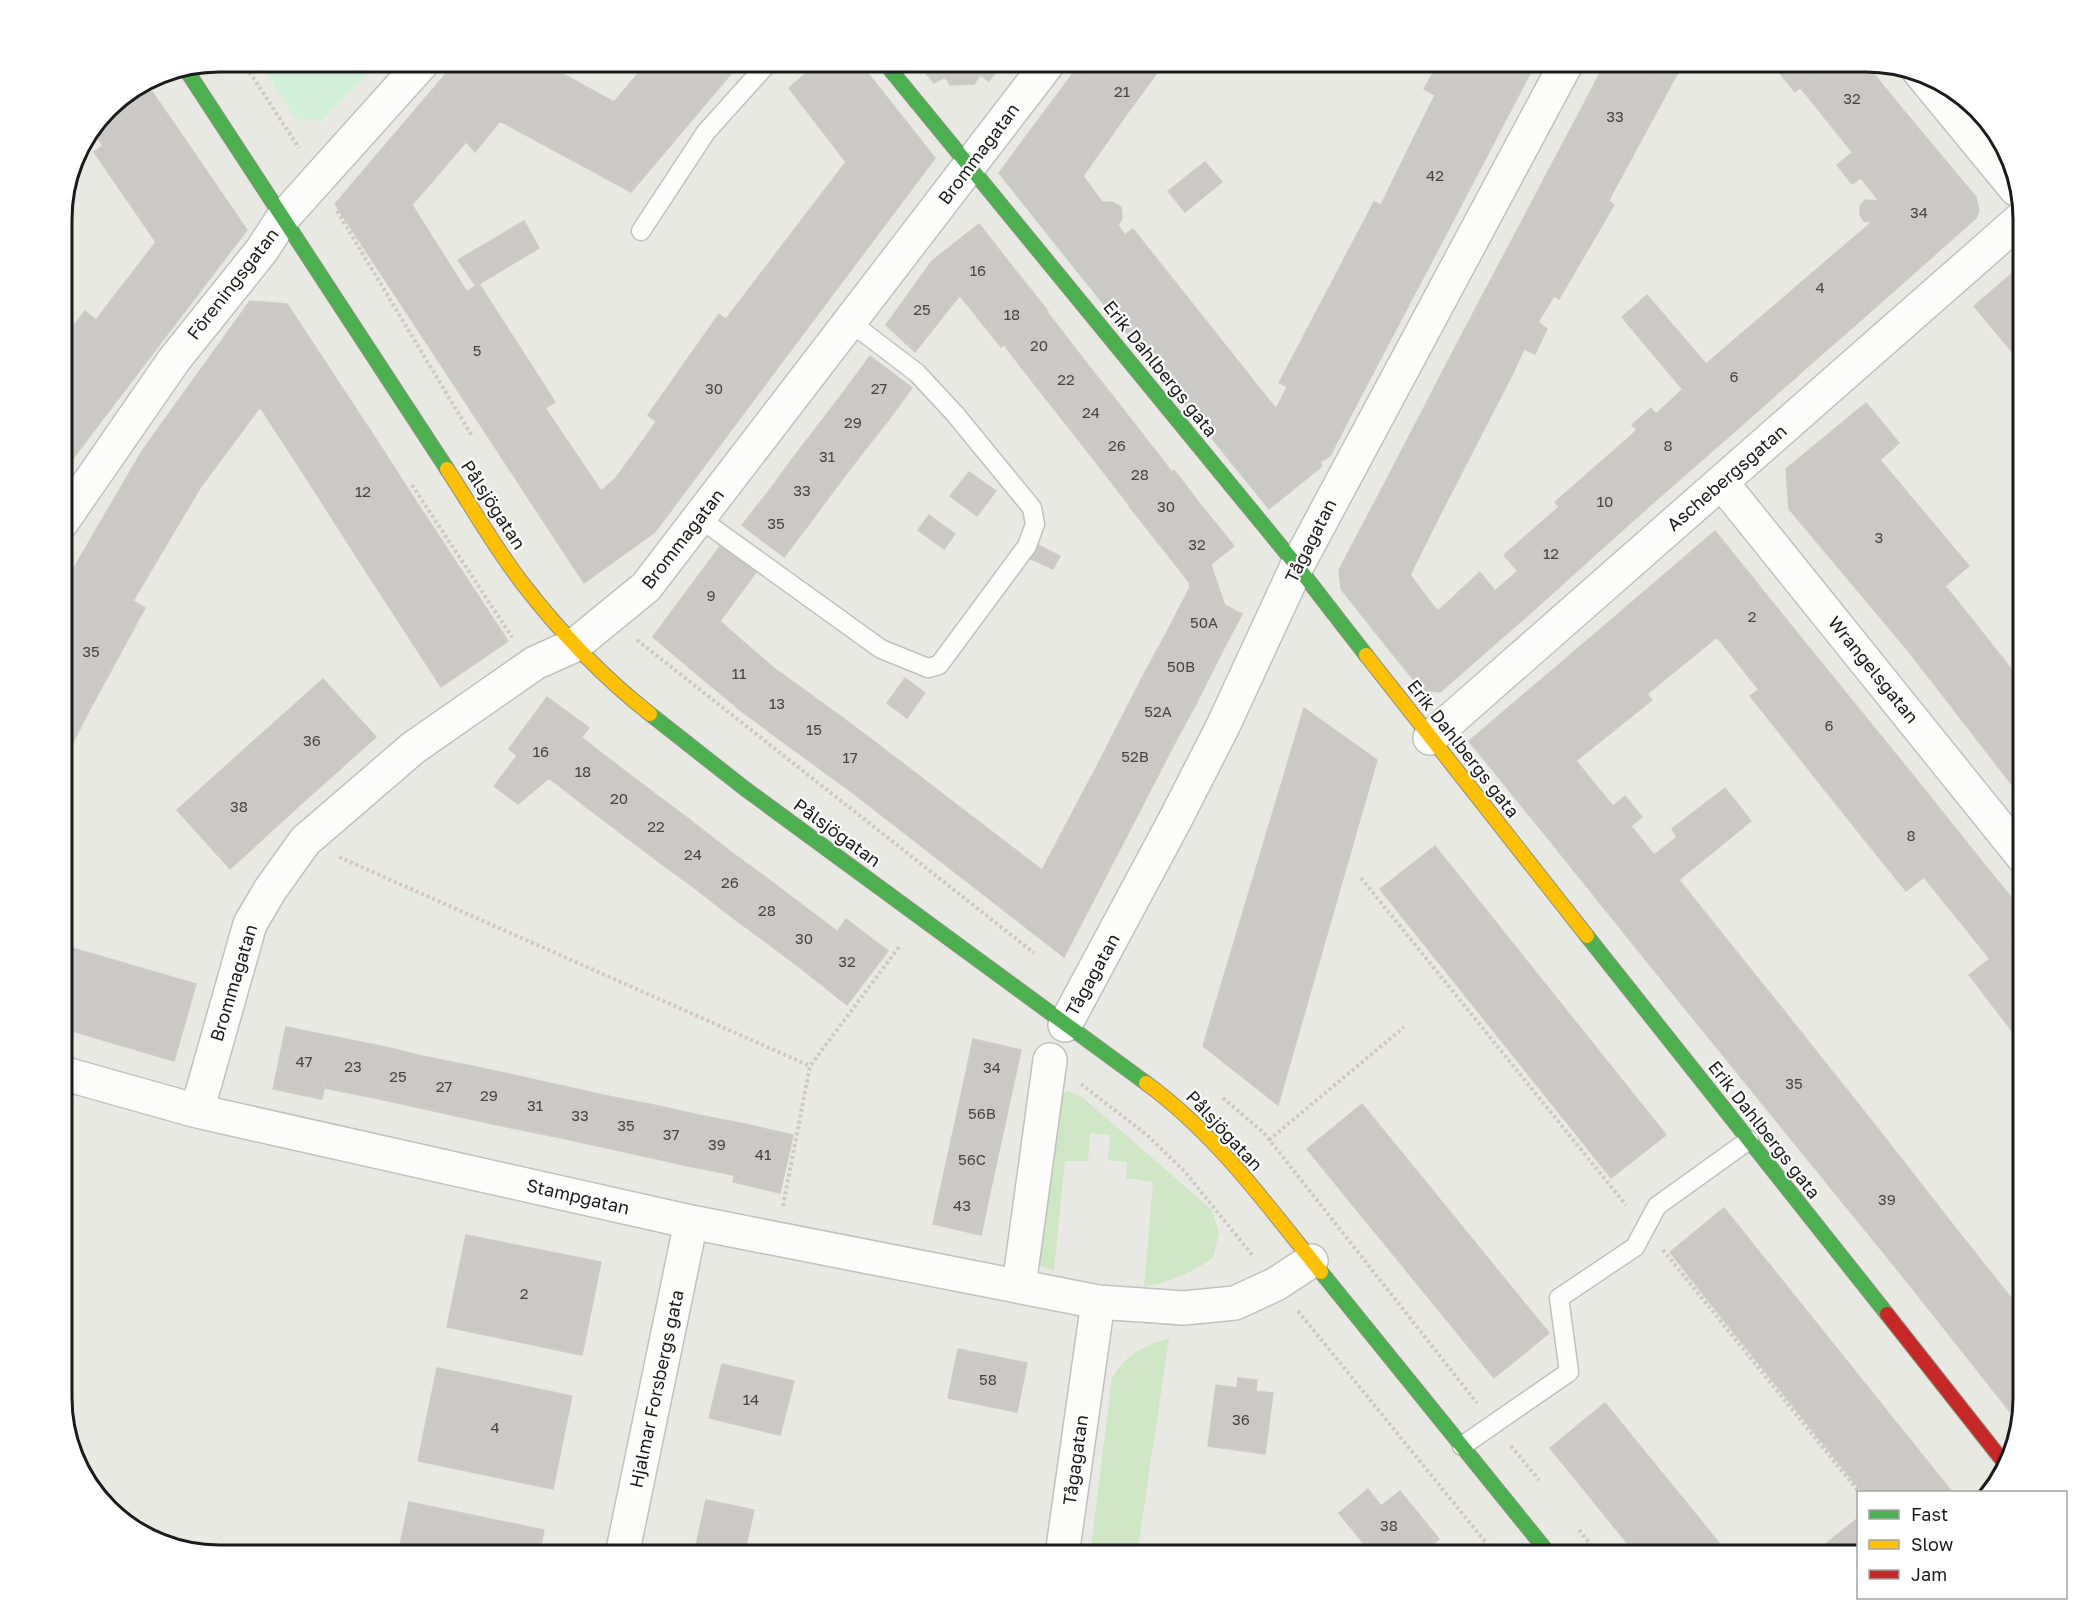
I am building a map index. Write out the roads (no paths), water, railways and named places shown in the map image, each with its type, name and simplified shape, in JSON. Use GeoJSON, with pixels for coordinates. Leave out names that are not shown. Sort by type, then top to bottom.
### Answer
{"type":"FeatureCollection","features":[{"type":"Feature","properties":{"kind":"street","name":"Föreningsgatan"},"geometry":{"type":"LineString","coordinates":[[72,508],[174,360],[262,250],[282,219],[414,72]]}},
{"type":"Feature","properties":{"kind":"street","name":"Erik Dahlbergs gata"},"geometry":{"type":"LineString","coordinates":[[892,72],[1297,566],[1430,738],[2000,1458]]}},
{"type":"Feature","properties":{"kind":"street","name":"Brommagatan"},"geometry":{"type":"LineString","coordinates":[[197,1111],[250,924],[270,890],[305,842],[413,748],[535,663],[575,645],[610,619],[646,587],[1041,72]]}},
{"type":"Feature","properties":{"kind":"street","name":"Tågagatan"},"geometry":{"type":"LineString","coordinates":[[1065,1025],[1176,820],[1297,566],[1562,72]]}},
{"type":"Feature","properties":{"kind":"street","name":"Pålsjögatan"},"geometry":{"type":"LineString","coordinates":[[190,75],[522,583],[575,645],[628,697],[744,788],[939,928],[1065,1025],[1180,1108],[1236,1167],[1541,1545]]}},
{"type":"Feature","properties":{"kind":"street"},"geometry":{"type":"LineString","coordinates":[[1933,88],[2007,178]]}},
{"type":"Feature","properties":{"kind":"street","name":"Aschebergsgatan"},"geometry":{"type":"LineString","coordinates":[[1430,738],[2013,227]]}},
{"type":"Feature","properties":{"kind":"street","name":"Wrangelsgatan"},"geometry":{"type":"LineString","coordinates":[[1722,483],[2013,843]]}},
{"type":"Feature","properties":{"kind":"street"},"geometry":{"type":"LineString","coordinates":[[1019,1286],[1050,1060]]}},
{"type":"Feature","properties":{"kind":"street","name":"Stampgatan"},"geometry":{"type":"LineString","coordinates":[[72,1076],[197,1111],[691,1222],[1098,1302]]}},
{"type":"Feature","properties":{"kind":"street","name":"Hjalmar Forsbergs gata"},"geometry":{"type":"LineString","coordinates":[[624,1545],[691,1222]]}},
{"type":"Feature","properties":{"kind":"street"},"geometry":{"type":"LineString","coordinates":[[1098,1302],[1184,1308],[1235,1303],[1276,1284],[1311,1261]]}},
{"type":"Feature","properties":{"kind":"street","name":"Tågagatan"},"geometry":{"type":"LineString","coordinates":[[1064,1545],[1098,1302]]}},
{"type":"Feature","properties":{"kind":"lane"},"geometry":{"type":"LineString","coordinates":[[641,231],[706,132],[760,72]]}},
{"type":"Feature","properties":{"kind":"lane"},"geometry":{"type":"LineString","coordinates":[[699,518],[881,649],[927,668],[939,665],[1028,546],[1035,524],[1032,508],[956,414],[917,373],[850,322]]}},
{"type":"Feature","properties":{"kind":"lane"},"geometry":{"type":"LineString","coordinates":[[1461,1446],[1569,1372],[1559,1298],[1635,1247],[1657,1206],[1749,1140]]}}]}
